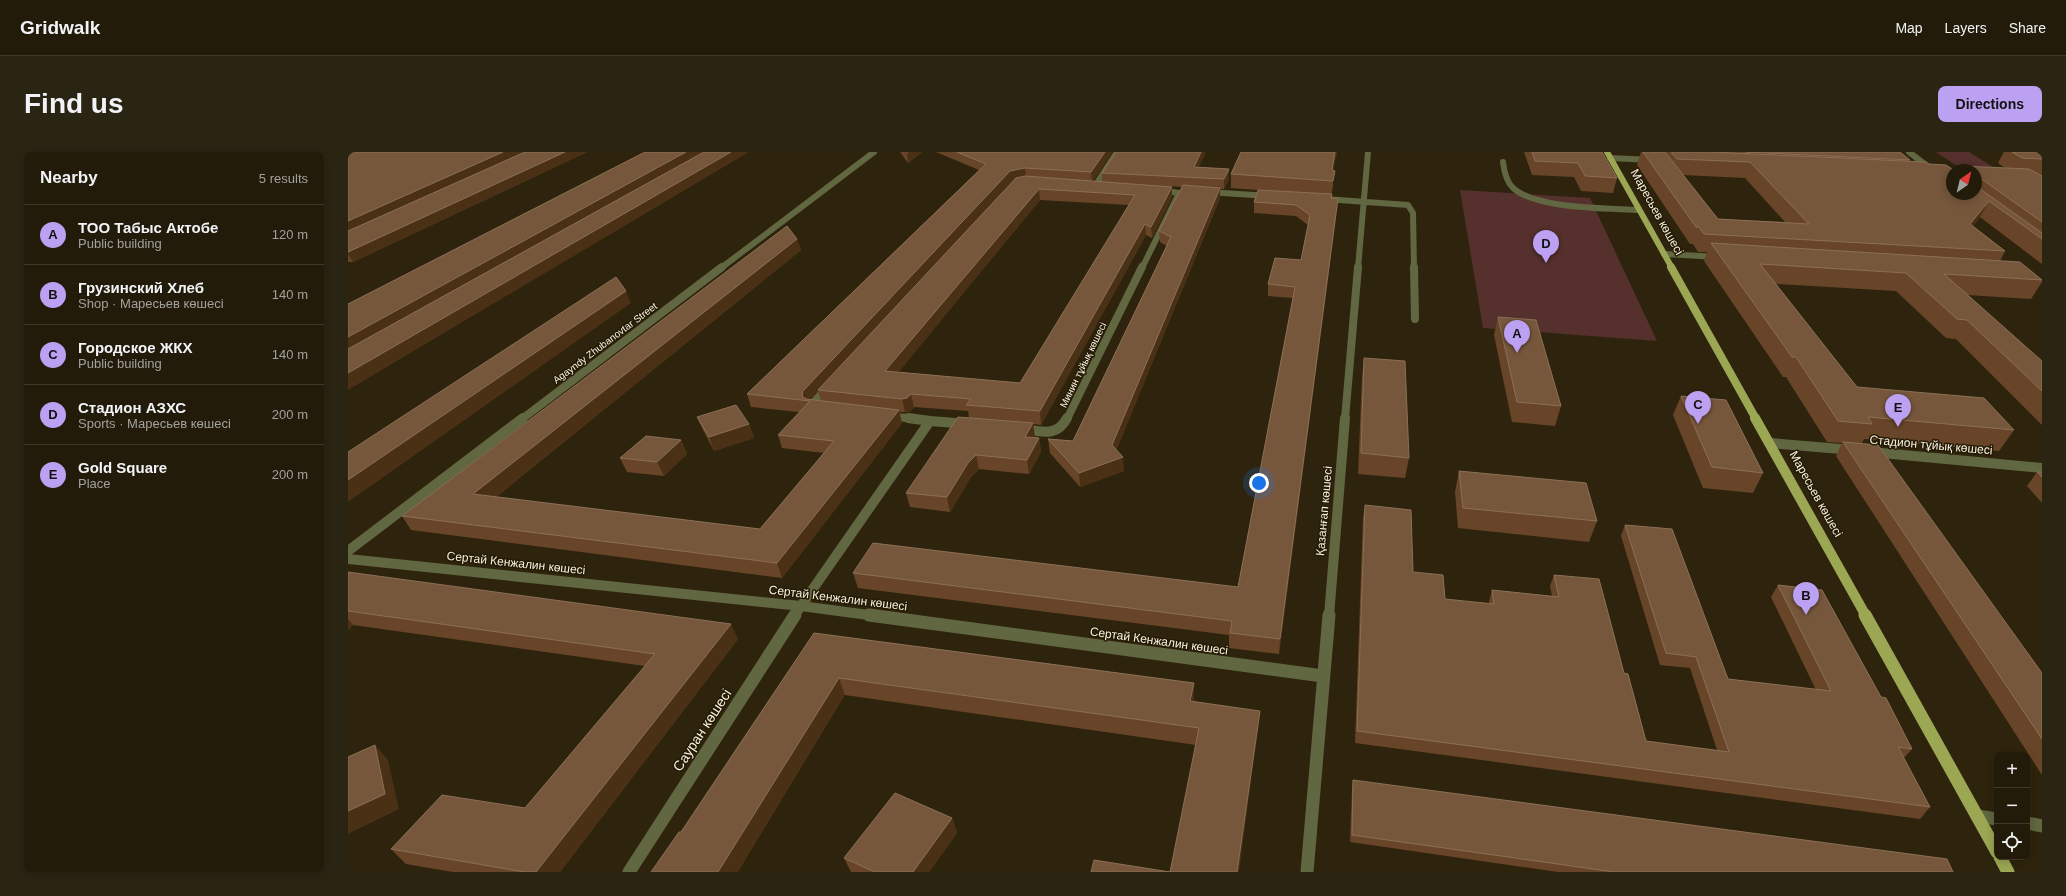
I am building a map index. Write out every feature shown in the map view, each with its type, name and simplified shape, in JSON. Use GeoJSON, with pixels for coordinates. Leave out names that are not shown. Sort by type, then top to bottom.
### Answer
{"type":"FeatureCollection","features":[{"type":"Feature","properties":{"kind":"main road","name":"Маресьев көшесі"},"geometry":{"type":"LineString","coordinates":[[1608,155],[1994,847]]}},
{"type":"Feature","properties":{"kind":"main road"},"geometry":{"type":"LineString","coordinates":[[2002,860],[2008,872]]}},
{"type":"Feature","properties":{"kind":"street","name":"Agayndy Zhubanovtar Street"},"geometry":{"type":"LineString","coordinates":[[348,551],[874,152]]}},
{"type":"Feature","properties":{"kind":"street"},"geometry":{"type":"LineString","coordinates":[[1094,186],[1116,152]]}},
{"type":"Feature","properties":{"kind":"street","name":"Қазанғап көшесі"},"geometry":{"type":"LineString","coordinates":[[1307,872],[1368,152]]}},
{"type":"Feature","properties":{"kind":"street"},"geometry":{"type":"LineString","coordinates":[[1909,152],[1946,181]]}},
{"type":"Feature","properties":{"kind":"street"},"geometry":{"type":"LineString","coordinates":[[1608,155],[1662,160]]}},
{"type":"Feature","properties":{"kind":"street"},"geometry":{"type":"LineString","coordinates":[[1503,162],[1505,175],[1512,187],[1526,197],[1547,202],[1639,210]]}},
{"type":"Feature","properties":{"kind":"street"},"geometry":{"type":"LineString","coordinates":[[1923,173],[1946,174]]}},
{"type":"Feature","properties":{"kind":"street","name":"Минин тұйық көшесі"},"geometry":{"type":"LineString","coordinates":[[1014,428],[1052,432],[1063,427],[1179,192],[1181,192],[1153,190]]}},
{"type":"Feature","properties":{"kind":"street"},"geometry":{"type":"LineString","coordinates":[[1197,192],[1277,196]]}},
{"type":"Feature","properties":{"kind":"street"},"geometry":{"type":"LineString","coordinates":[[1320,199],[1408,205],[1413,213],[1415,319]]}},
{"type":"Feature","properties":{"kind":"street"},"geometry":{"type":"LineString","coordinates":[[1664,254],[1727,258]]}},
{"type":"Feature","properties":{"kind":"street"},"geometry":{"type":"LineString","coordinates":[[821,410],[813,409],[811,406],[832,382]]}},
{"type":"Feature","properties":{"kind":"street"},"geometry":{"type":"LineString","coordinates":[[876,415],[976,425]]}},
{"type":"Feature","properties":{"kind":"street"},"geometry":{"type":"LineString","coordinates":[[801,606],[930,421]]}},
{"type":"Feature","properties":{"kind":"street","name":"Стадион тұйық көшесі"},"geometry":{"type":"LineString","coordinates":[[1770,443],[2042,468]]}},
{"type":"Feature","properties":{"kind":"street","name":"Сертай Кенжалин көшесі"},"geometry":{"type":"LineString","coordinates":[[348,559],[801,606],[1323,676]]}},
{"type":"Feature","properties":{"kind":"street","name":"Сауран көшесі"},"geometry":{"type":"LineString","coordinates":[[629,872],[801,606]]}},
{"type":"Feature","properties":{"kind":"street"},"geometry":{"type":"LineString","coordinates":[[1977,816],[1994,819]]}},
{"type":"Feature","properties":{"kind":"street"},"geometry":{"type":"LineString","coordinates":[[2030,824],[2042,826]]}},
{"type":"Feature","properties":{"kind":"shaded area"},"geometry":{"type":"Polygon","coordinates":[[[1936,152],[1969,152],[1996,169],[1982,169],[1982,164],[1954,164],[1936,152]]]}},
{"type":"Feature","properties":{"kind":"shaded area"},"geometry":{"type":"Polygon","coordinates":[[[1460,190],[1590,198],[1657,341],[1483,328],[1460,190]]]}},
{"type":"Feature","properties":{"kind":"building"},"geometry":{"type":"Polygon","coordinates":[[[348,152],[503,152],[348,221],[348,152]]]}},
{"type":"Feature","properties":{"kind":"building"},"geometry":{"type":"Polygon","coordinates":[[[525,152],[565,152],[348,252],[348,231],[525,152]]]}},
{"type":"Feature","properties":{"kind":"building"},"geometry":{"type":"Polygon","coordinates":[[[645,152],[686,152],[348,337],[348,304],[645,152]]]}},
{"type":"Feature","properties":{"kind":"building"},"geometry":{"type":"Polygon","coordinates":[[[704,152],[731,152],[348,373],[348,349],[704,152]]]}},
{"type":"Feature","properties":{"kind":"building"},"geometry":{"type":"Polygon","coordinates":[[[957,152],[1105,152],[1091,172],[1025,168],[1010,171],[803,391],[802,396],[806,399],[899,410],[777,563],[402,516],[787,226],[797,239],[473,494],[760,529],[834,441],[778,435],[810,401],[747,394],[986,164],[957,152]]]}},
{"type":"Feature","properties":{"kind":"building"},"geometry":{"type":"Polygon","coordinates":[[[1116,152],[1201,152],[1194,167],[1229,169],[1224,179],[1102,173],[1116,152]]]}},
{"type":"Feature","properties":{"kind":"building"},"geometry":{"type":"Polygon","coordinates":[[[1241,152],[1335,152],[1332,170],[1335,171],[1333,181],[1231,174],[1241,152]]]}},
{"type":"Feature","properties":{"kind":"building"},"geometry":{"type":"Polygon","coordinates":[[[1532,152],[1602,152],[1617,178],[1585,176],[1578,163],[1535,161],[1532,152]]]}},
{"type":"Feature","properties":{"kind":"building"},"geometry":{"type":"Polygon","coordinates":[[[1643,152],[1665,152],[1718,219],[1809,224],[1750,162],[1677,159],[1671,152],[1712,152],[1926,162],[1929,164],[1946,165],[1946,200],[1982,200],[1982,190],[2042,233],[2042,239],[1989,201],[1970,224],[2005,251],[1704,234],[1699,227],[1696,227],[1643,152]]]}},
{"type":"Feature","properties":{"kind":"building"},"geometry":{"type":"Polygon","coordinates":[[[1745,152],[1900,152],[1910,160],[1745,152]]]}},
{"type":"Feature","properties":{"kind":"building"},"geometry":{"type":"Polygon","coordinates":[[[2012,152],[2042,152],[2042,159],[2022,158],[2012,152]]]}},
{"type":"Feature","properties":{"kind":"building"},"geometry":{"type":"Polygon","coordinates":[[[1982,167],[2029,169],[2042,176],[2042,222],[1982,179],[1982,167]]]}},
{"type":"Feature","properties":{"kind":"building"},"geometry":{"type":"Polygon","coordinates":[[[1025,176],[1172,187],[1151,227],[1145,224],[1040,411],[966,405],[971,399],[911,394],[907,398],[902,399],[818,390],[1016,178],[1025,176]],[[1039,189],[885,371],[1020,383],[1135,195],[1039,189]]]}},
{"type":"Feature","properties":{"kind":"building"},"geometry":{"type":"Polygon","coordinates":[[[1183,185],[1220,188],[1112,445],[1123,457],[1079,473],[1048,439],[1073,441],[1171,237],[1159,231],[1183,185]]]}},
{"type":"Feature","properties":{"kind":"building"},"geometry":{"type":"Polygon","coordinates":[[[1258,190],[1332,194],[1331,198],[1338,198],[1280,639],[1230,633],[1232,621],[853,573],[873,543],[1238,587],[1295,287],[1268,284],[1275,258],[1301,260],[1310,215],[1296,205],[1254,202],[1258,190]]]}},
{"type":"Feature","properties":{"kind":"building"},"geometry":{"type":"Polygon","coordinates":[[[1711,243],[2020,262],[2042,280],[1944,274],[2042,361],[2042,391],[1967,320],[1957,319],[1906,273],[1760,264],[1857,387],[1984,398],[2014,430],[1868,417],[1872,424],[1838,421],[1796,357],[1792,357],[1711,243]]]}},
{"type":"Feature","properties":{"kind":"building"},"geometry":{"type":"Polygon","coordinates":[[[616,277],[626,291],[348,480],[348,452],[616,277]]]}},
{"type":"Feature","properties":{"kind":"building"},"geometry":{"type":"Polygon","coordinates":[[[1498,317],[1536,320],[1561,406],[1517,402],[1498,317]]]}},
{"type":"Feature","properties":{"kind":"building"},"geometry":{"type":"Polygon","coordinates":[[[1364,358],[1405,361],[1409,458],[1361,453],[1364,358]]]}},
{"type":"Feature","properties":{"kind":"building"},"geometry":{"type":"Polygon","coordinates":[[[1681,396],[1726,400],[1763,473],[1712,467],[1681,396]]]}},
{"type":"Feature","properties":{"kind":"building"},"geometry":{"type":"Polygon","coordinates":[[[736,405],[749,424],[709,437],[697,417],[736,405]]]}},
{"type":"Feature","properties":{"kind":"building"},"geometry":{"type":"Polygon","coordinates":[[[958,417],[1033,423],[1025,437],[1039,438],[1027,460],[976,455],[968,463],[947,497],[906,493],[958,417]]]}},
{"type":"Feature","properties":{"kind":"building"},"geometry":{"type":"Polygon","coordinates":[[[646,436],[681,440],[657,462],[620,458],[646,436]]]}},
{"type":"Feature","properties":{"kind":"building"},"geometry":{"type":"Polygon","coordinates":[[[1843,442],[1878,445],[2042,673],[2042,739],[1843,442]]]}},
{"type":"Feature","properties":{"kind":"building"},"geometry":{"type":"Polygon","coordinates":[[[1459,471],[1586,483],[1597,521],[1463,508],[1459,471]]]}},
{"type":"Feature","properties":{"kind":"building"},"geometry":{"type":"Polygon","coordinates":[[[2037,472],[2042,472],[2042,477],[2037,472]]]}},
{"type":"Feature","properties":{"kind":"building"},"geometry":{"type":"Polygon","coordinates":[[[1365,505],[1411,510],[1413,572],[1443,575],[1445,599],[1494,604],[1492,590],[1559,597],[1554,575],[1599,579],[1624,673],[1628,674],[1646,741],[1729,752],[1696,657],[1666,653],[1625,525],[1672,529],[1728,679],[1831,691],[1778,585],[1822,590],[1881,697],[1886,698],[1912,749],[1898,747],[1930,807],[1357,731],[1365,505]]]}},
{"type":"Feature","properties":{"kind":"building"},"geometry":{"type":"Polygon","coordinates":[[[348,572],[731,624],[536,872],[524,872],[391,849],[442,795],[525,808],[655,654],[348,611],[348,572]]]}},
{"type":"Feature","properties":{"kind":"building"},"geometry":{"type":"Polygon","coordinates":[[[814,633],[1194,683],[1190,701],[1260,711],[1237,872],[1170,872],[1199,728],[839,678],[718,872],[651,872],[679,832],[681,832],[814,633]]]}},
{"type":"Feature","properties":{"kind":"building"},"geometry":{"type":"Polygon","coordinates":[[[375,745],[385,794],[348,811],[348,757],[375,745]]]}},
{"type":"Feature","properties":{"kind":"building"},"geometry":{"type":"Polygon","coordinates":[[[1353,780],[1947,859],[1953,872],[1614,872],[1352,835],[1353,780]]]}},
{"type":"Feature","properties":{"kind":"building"},"geometry":{"type":"Polygon","coordinates":[[[895,793],[952,818],[913,872],[875,872],[844,858],[895,793]]]}},
{"type":"Feature","properties":{"kind":"building"},"geometry":{"type":"Polygon","coordinates":[[[1094,860],[1170,872],[1091,872],[1094,860]]]}},
{"type":"Feature","properties":{"kind":"place","name":"Стадион АЗХС"},"geometry":{"type":"Point","coordinates":[1546,263]}},
{"type":"Feature","properties":{"kind":"place","name":"ТОО Табыс Актобе"},"geometry":{"type":"Point","coordinates":[1517,353]}},
{"type":"Feature","properties":{"kind":"place","name":"Городское ЖКХ"},"geometry":{"type":"Point","coordinates":[1698,424]}},
{"type":"Feature","properties":{"kind":"place","name":"Gold Square"},"geometry":{"type":"Point","coordinates":[1898,427]}},
{"type":"Feature","properties":{"kind":"place","name":"Грузинский Хлеб"},"geometry":{"type":"Point","coordinates":[1806,615]}}]}
